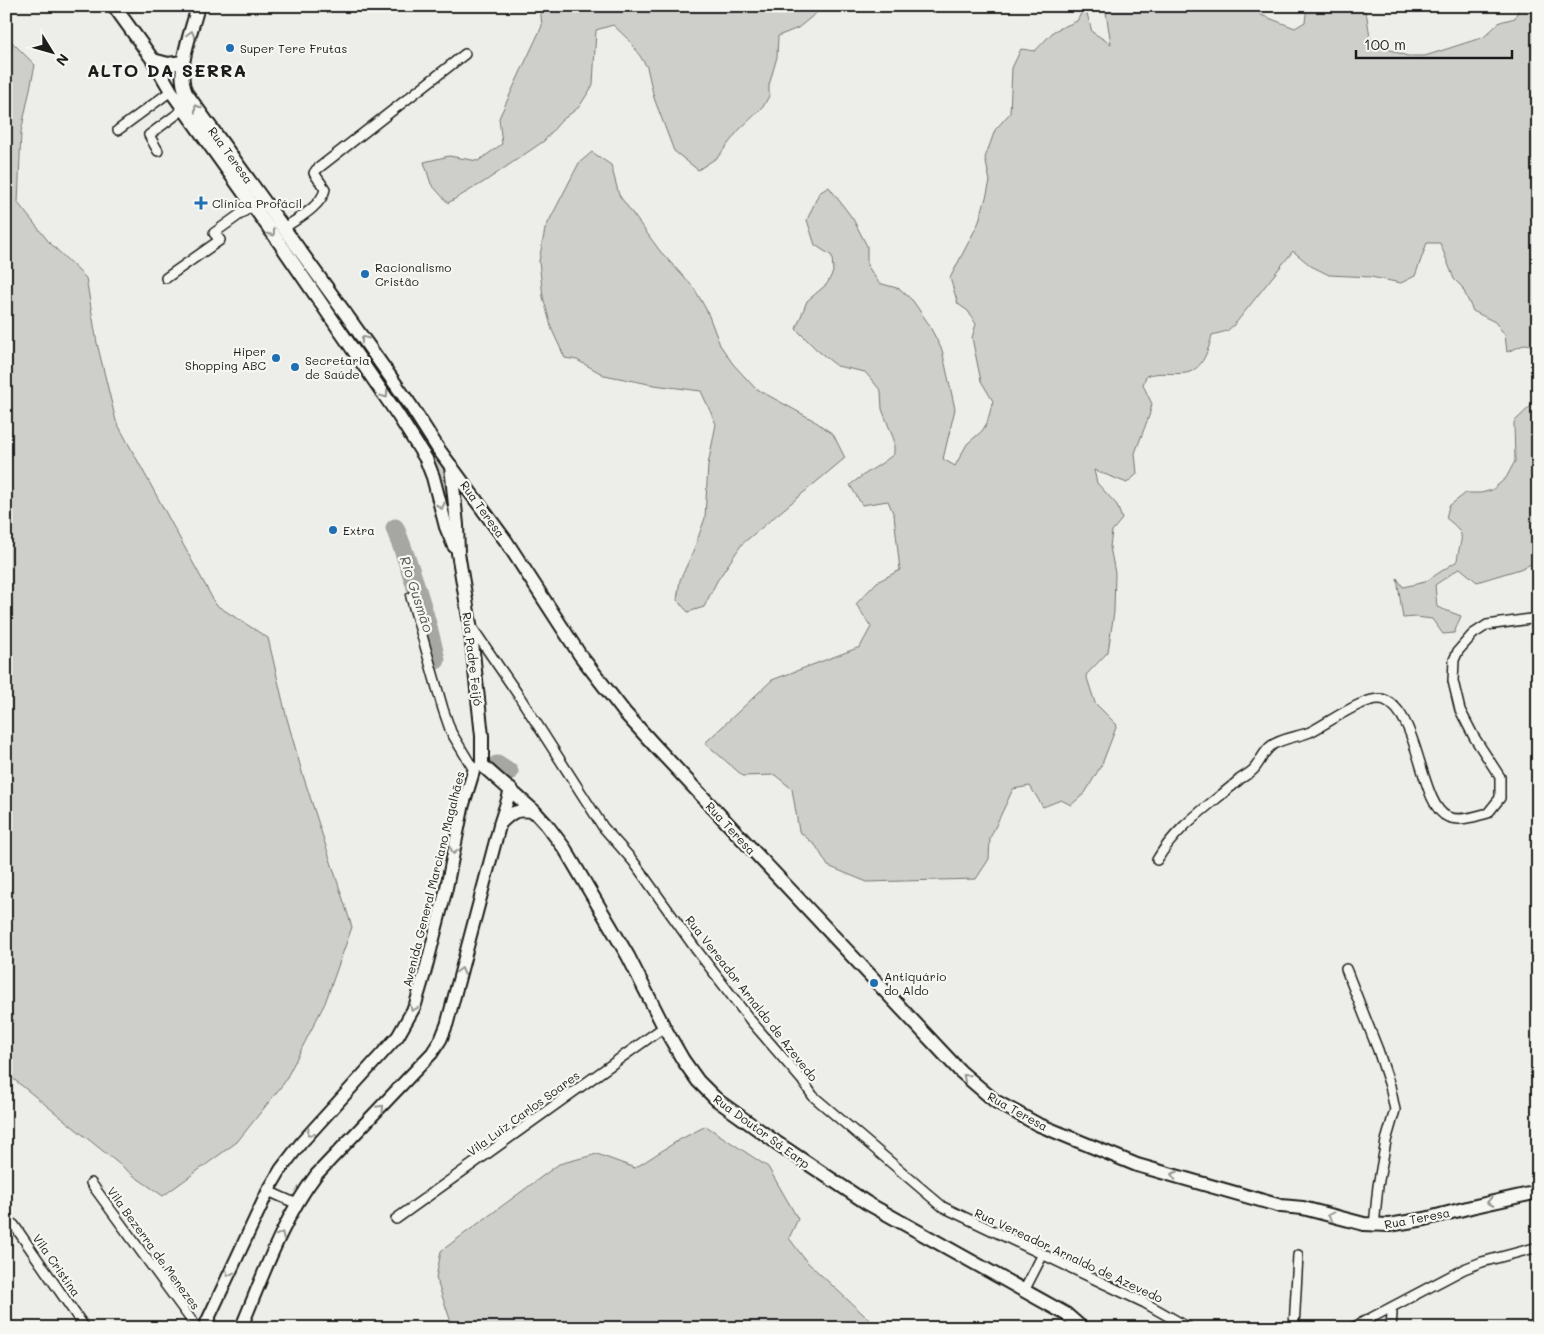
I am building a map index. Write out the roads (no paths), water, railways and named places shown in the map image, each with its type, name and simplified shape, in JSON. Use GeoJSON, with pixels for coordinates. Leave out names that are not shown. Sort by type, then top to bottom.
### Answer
{"type":"FeatureCollection","features":[{"type":"Feature","properties":{"kind":"main road","name":"Rua Teresa"},"geometry":{"type":"LineString","coordinates":[[114,6],[153,60],[171,91],[253,205],[392,406],[426,459]]}},
{"type":"Feature","properties":{"kind":"main road","name":"Rua Teresa"},"geometry":{"type":"LineString","coordinates":[[198,6],[182,76],[186,93],[411,406],[439,450],[506,541],[580,656],[625,713],[960,1071],[995,1101],[1037,1124],[1137,1166],[1281,1206],[1303,1208],[1374,1226],[1425,1219],[1538,1192]]}},
{"type":"Feature","properties":{"kind":"main road"},"geometry":{"type":"LineString","coordinates":[[153,60],[168,64],[184,62]]}},
{"type":"Feature","properties":{"kind":"main road"},"geometry":{"type":"LineString","coordinates":[[426,459],[429,450],[433,448],[439,450]]}},
{"type":"Feature","properties":{"kind":"main road","name":"Rua Padre Feijó"},"geometry":{"type":"LineString","coordinates":[[426,459],[433,477],[446,527],[458,553]]}},
{"type":"Feature","properties":{"kind":"main road","name":"Rua Padre Feijó"},"geometry":{"type":"LineString","coordinates":[[451,466],[458,553],[470,624],[482,736],[478,767]]}},
{"type":"Feature","properties":{"kind":"main road","name":"Rua Doutor Sá Earp"},"geometry":{"type":"LineString","coordinates":[[478,767],[511,789],[546,824],[564,849],[628,956],[664,1027],[698,1081],[717,1100],[867,1203],[1066,1314],[1082,1328]]}},
{"type":"Feature","properties":{"kind":"main road"},"geometry":{"type":"LineString","coordinates":[[1535,1328],[1538,1324]]}},
{"type":"Feature","properties":{"kind":"street"},"geometry":{"type":"LineString","coordinates":[[284,228],[317,203],[324,193],[325,188],[314,174],[316,170],[465,54]]}},
{"type":"Feature","properties":{"kind":"street"},"geometry":{"type":"LineString","coordinates":[[118,130],[171,91]]}},
{"type":"Feature","properties":{"kind":"street"},"geometry":{"type":"LineString","coordinates":[[158,151],[149,135],[184,109]]}},
{"type":"Feature","properties":{"kind":"street"},"geometry":{"type":"LineString","coordinates":[[166,278],[220,240],[214,233],[253,205]]}},
{"type":"Feature","properties":{"kind":"street"},"geometry":{"type":"LineString","coordinates":[[411,597],[451,732],[478,767]]}},
{"type":"Feature","properties":{"kind":"street"},"geometry":{"type":"LineString","coordinates":[[1157,860],[1179,829],[1253,770],[1271,746],[1310,732],[1358,705],[1376,698],[1390,702],[1403,718],[1432,798],[1441,813],[1448,818],[1457,819],[1488,813],[1500,798],[1500,777],[1474,737],[1460,710],[1453,680],[1454,660],[1458,651],[1473,634],[1487,625],[1538,618]]}},
{"type":"Feature","properties":{"kind":"street","name":"Rua Vereador Arnaldo de Azevedo"},"geometry":{"type":"LineString","coordinates":[[470,624],[519,696],[603,827],[633,861],[695,948],[751,1021],[802,1080],[813,1096],[943,1207],[968,1221],[1043,1254],[1145,1303],[1189,1328]]}},
{"type":"Feature","properties":{"kind":"street","name":"Avenida General Marciano Magalhães"},"geometry":{"type":"LineString","coordinates":[[204,1328],[268,1191],[281,1169],[301,1143],[398,1036],[415,1006],[446,890],[463,806],[478,767]]}},
{"type":"Feature","properties":{"kind":"street"},"geometry":{"type":"LineString","coordinates":[[241,1328],[282,1233],[297,1204],[316,1175],[432,1053],[441,1039],[447,1024],[511,789]]}},
{"type":"Feature","properties":{"kind":"street"},"geometry":{"type":"LineString","coordinates":[[500,824],[511,813],[520,810],[535,812]]}},
{"type":"Feature","properties":{"kind":"street"},"geometry":{"type":"LineString","coordinates":[[1346,969],[1381,1059],[1390,1086],[1395,1110],[1386,1141],[1378,1186],[1374,1226]]}},
{"type":"Feature","properties":{"kind":"street","name":"Vila Luiz Carlos Soares"},"geometry":{"type":"LineString","coordinates":[[396,1219],[664,1027]]}},
{"type":"Feature","properties":{"kind":"street","name":"Vila Bezerra de Menezes"},"geometry":{"type":"LineString","coordinates":[[91,1183],[197,1328]]}},
{"type":"Feature","properties":{"kind":"street"},"geometry":{"type":"LineString","coordinates":[[268,1191],[297,1204]]}},
{"type":"Feature","properties":{"kind":"street","name":"Vila Cristina"},"geometry":{"type":"LineString","coordinates":[[6,1219],[14,1225],[86,1328]]}},
{"type":"Feature","properties":{"kind":"street"},"geometry":{"type":"LineString","coordinates":[[1352,1328],[1464,1269],[1482,1262],[1538,1247]]}},
{"type":"Feature","properties":{"kind":"street"},"geometry":{"type":"LineString","coordinates":[[1024,1291],[1043,1254]]}},
{"type":"Feature","properties":{"kind":"street"},"geometry":{"type":"LineString","coordinates":[[1294,1328],[1298,1255]]}},
{"type":"Feature","properties":{"kind":"street"},"geometry":{"type":"LineString","coordinates":[[1392,1314],[1392,1328]]}},
{"type":"Feature","properties":{"kind":"waterway","name":"Rio Gusmão"},"geometry":{"type":"LineString","coordinates":[[395,528],[418,593],[436,660]]}},
{"type":"Feature","properties":{"kind":"waterway"},"geometry":{"type":"LineString","coordinates":[[497,765],[509,772]]}},
{"type":"Feature","properties":{"kind":"place","name":"Super Tere Frutas"},"geometry":{"type":"Point","coordinates":[230,48]}},
{"type":"Feature","properties":{"kind":"place","name":"Clínica Profácil"},"geometry":{"type":"Point","coordinates":[201,203]}},
{"type":"Feature","properties":{"kind":"place","name":"Racionalismo Cristão"},"geometry":{"type":"Point","coordinates":[365,274]}},
{"type":"Feature","properties":{"kind":"place","name":"Hiper Shopping ABC"},"geometry":{"type":"Point","coordinates":[276,358]}},
{"type":"Feature","properties":{"kind":"place","name":"Secretaria de Saúde"},"geometry":{"type":"Point","coordinates":[295,367]}},
{"type":"Feature","properties":{"kind":"place","name":"Extra"},"geometry":{"type":"Point","coordinates":[333,530]}},
{"type":"Feature","properties":{"kind":"place","name":"Antiquário do Aldo"},"geometry":{"type":"Point","coordinates":[874,983]}},
{"type":"Feature","properties":{"kind":"district","name":"ALTO DA SERRA"},"geometry":{"type":"Point","coordinates":[167,70]}}]}
